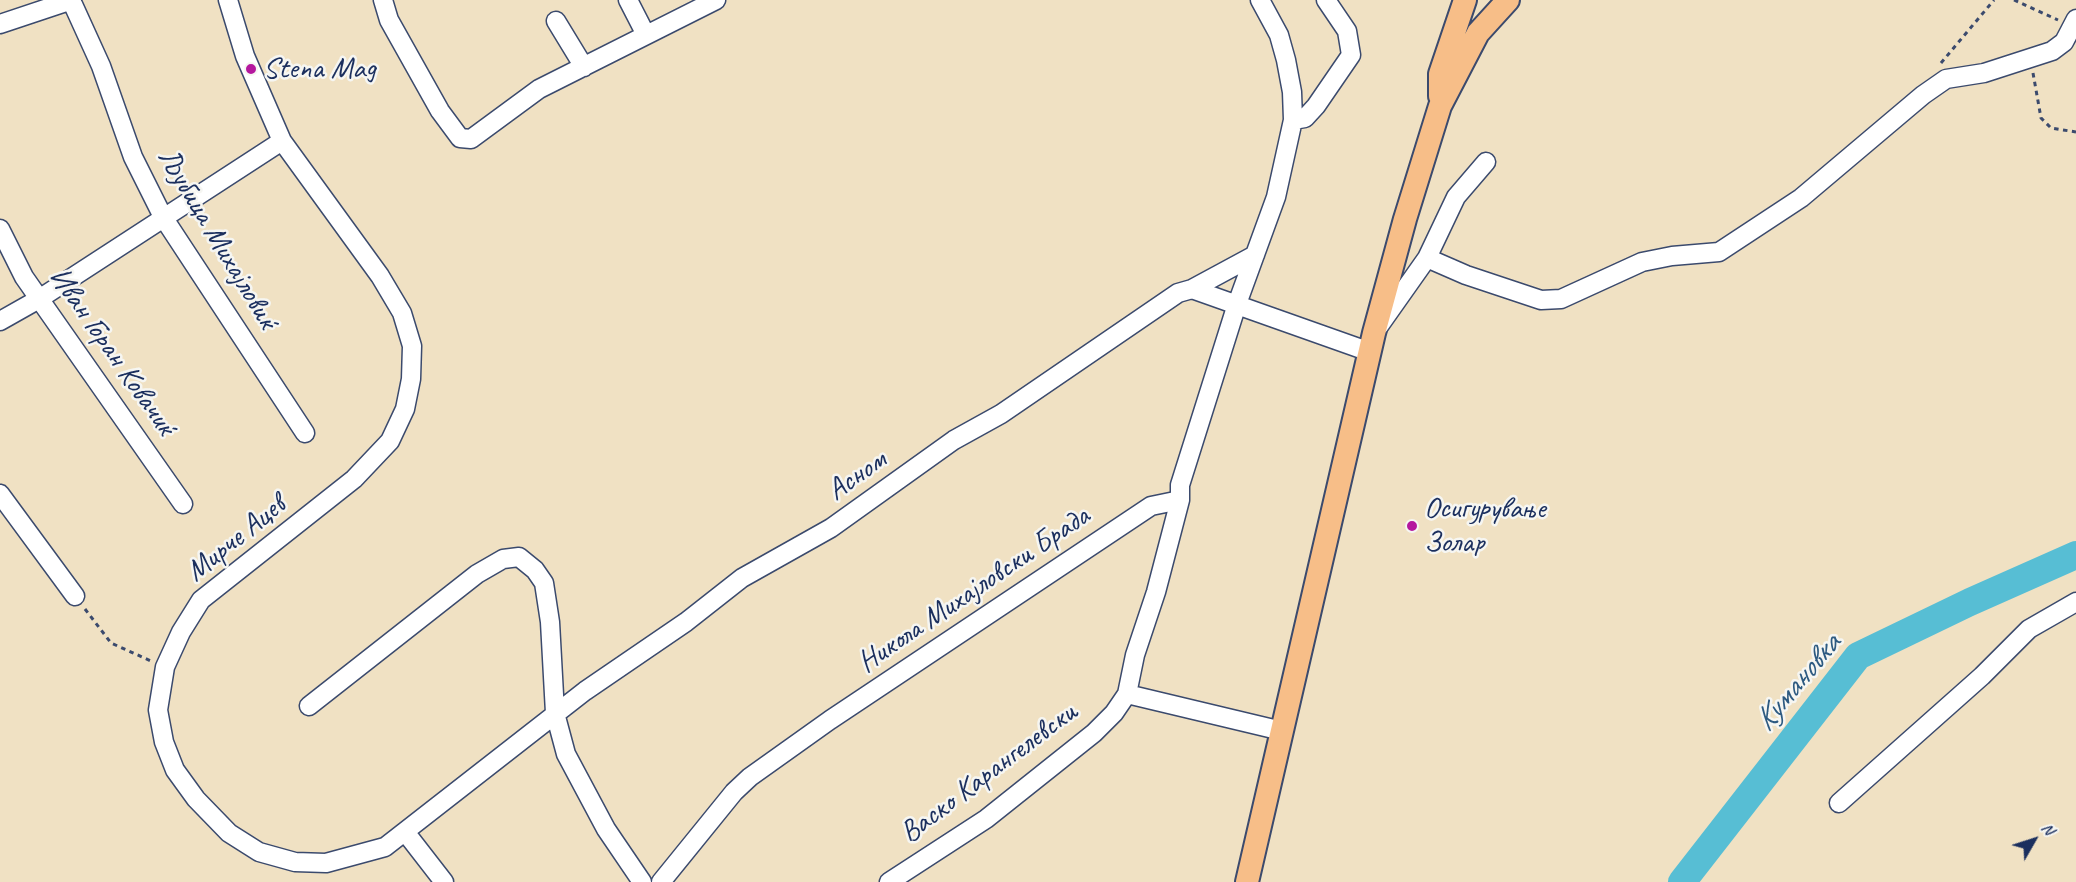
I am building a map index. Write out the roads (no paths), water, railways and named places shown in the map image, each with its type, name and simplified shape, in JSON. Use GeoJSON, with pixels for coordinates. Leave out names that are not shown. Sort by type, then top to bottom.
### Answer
{"type":"FeatureCollection","features":[{"type":"Feature","properties":{"kind":"main road"},"geometry":{"type":"LineString","coordinates":[[1440,106],[1440,74],[1465,0]]}},
{"type":"Feature","properties":{"kind":"main road"},"geometry":{"type":"LineString","coordinates":[[1247,882],[1372,343],[1405,219],[1440,106],[1478,33],[1508,0]]}},
{"type":"Feature","properties":{"kind":"street"},"geometry":{"type":"LineString","coordinates":[[0,24],[71,0]]}},
{"type":"Feature","properties":{"kind":"street","name":"Љубица Михајловиќ"},"geometry":{"type":"LineString","coordinates":[[71,0],[101,66],[133,157],[163,217],[305,433]]}},
{"type":"Feature","properties":{"kind":"street","name":"Мирче Ацев"},"geometry":{"type":"LineString","coordinates":[[228,0],[245,56],[282,141],[380,276],[402,313],[412,346],[411,379],[407,399],[390,441],[354,479],[201,600],[181,632],[165,667],[158,710],[164,742],[175,770],[196,799],[229,833],[260,852],[295,862],[326,863],[385,847],[406,833],[555,713]]}},
{"type":"Feature","properties":{"kind":"street"},"geometry":{"type":"LineString","coordinates":[[383,0],[389,20],[416,71],[460,138],[471,139],[539,89],[716,0]]}},
{"type":"Feature","properties":{"kind":"street"},"geometry":{"type":"LineString","coordinates":[[627,0],[646,35]]}},
{"type":"Feature","properties":{"kind":"street"},"geometry":{"type":"LineString","coordinates":[[1180,500],[1180,485],[1237,304],[1276,197],[1293,120],[1292,92],[1286,60],[1279,35],[1260,0]]}},
{"type":"Feature","properties":{"kind":"street"},"geometry":{"type":"LineString","coordinates":[[1293,120],[1305,118],[1316,106],[1351,55],[1347,31],[1326,0]]}},
{"type":"Feature","properties":{"kind":"street"},"geometry":{"type":"LineString","coordinates":[[556,21],[584,66]]}},
{"type":"Feature","properties":{"kind":"street"},"geometry":{"type":"LineString","coordinates":[[1426,258],[1517,294],[1541,300],[1561,299],[1641,262],[1672,256],[1719,252],[1801,198],[1923,95],[1946,79],[1984,73],[2052,51],[2064,42],[2074,22]]}},
{"type":"Feature","properties":{"kind":"street"},"geometry":{"type":"LineString","coordinates":[[0,321],[39,299],[282,141]]}},
{"type":"Feature","properties":{"kind":"street"},"geometry":{"type":"LineString","coordinates":[[1192,289],[1372,343],[1426,258],[1456,197],[1486,162]]}},
{"type":"Feature","properties":{"kind":"street","name":"Иван Горан Ковачиќ"},"geometry":{"type":"LineString","coordinates":[[0,229],[24,277],[183,504]]}},
{"type":"Feature","properties":{"kind":"street","name":"Асном"},"geometry":{"type":"LineString","coordinates":[[555,713],[686,622],[742,578],[831,528],[954,440],[1001,414],[1178,293],[1192,289],[1255,255]]}},
{"type":"Feature","properties":{"kind":"street"},"geometry":{"type":"LineString","coordinates":[[0,494],[75,596]]}},
{"type":"Feature","properties":{"kind":"street","name":"Васко Карангелевски"},"geometry":{"type":"LineString","coordinates":[[889,882],[986,819],[1094,733],[1127,694],[1135,655],[1156,592],[1180,500]]}},
{"type":"Feature","properties":{"kind":"street","name":"Никола Михајловски Брада"},"geometry":{"type":"LineString","coordinates":[[661,882],[727,801],[750,777],[830,720],[1151,506],[1180,500]]}},
{"type":"Feature","properties":{"kind":"street"},"geometry":{"type":"LineString","coordinates":[[309,706],[477,574],[503,559],[519,557],[535,570],[544,583],[550,622],[555,713],[566,754],[606,829],[642,882]]}},
{"type":"Feature","properties":{"kind":"street"},"geometry":{"type":"LineString","coordinates":[[1839,803],[1982,676],[2029,629],[2076,602]]}},
{"type":"Feature","properties":{"kind":"street"},"geometry":{"type":"LineString","coordinates":[[1127,694],[1282,730]]}},
{"type":"Feature","properties":{"kind":"street"},"geometry":{"type":"LineString","coordinates":[[406,833],[444,882]]}},
{"type":"Feature","properties":{"kind":"waterway","name":"Кумановка"},"geometry":{"type":"LineString","coordinates":[[1682,882],[1858,656],[1970,602],[2076,555]]}},
{"type":"Feature","properties":{"kind":"place","name":"Stena Mag"},"geometry":{"type":"Point","coordinates":[251,69]}},
{"type":"Feature","properties":{"kind":"place","name":"Осигурување Золар"},"geometry":{"type":"Point","coordinates":[1412,526]}}]}
